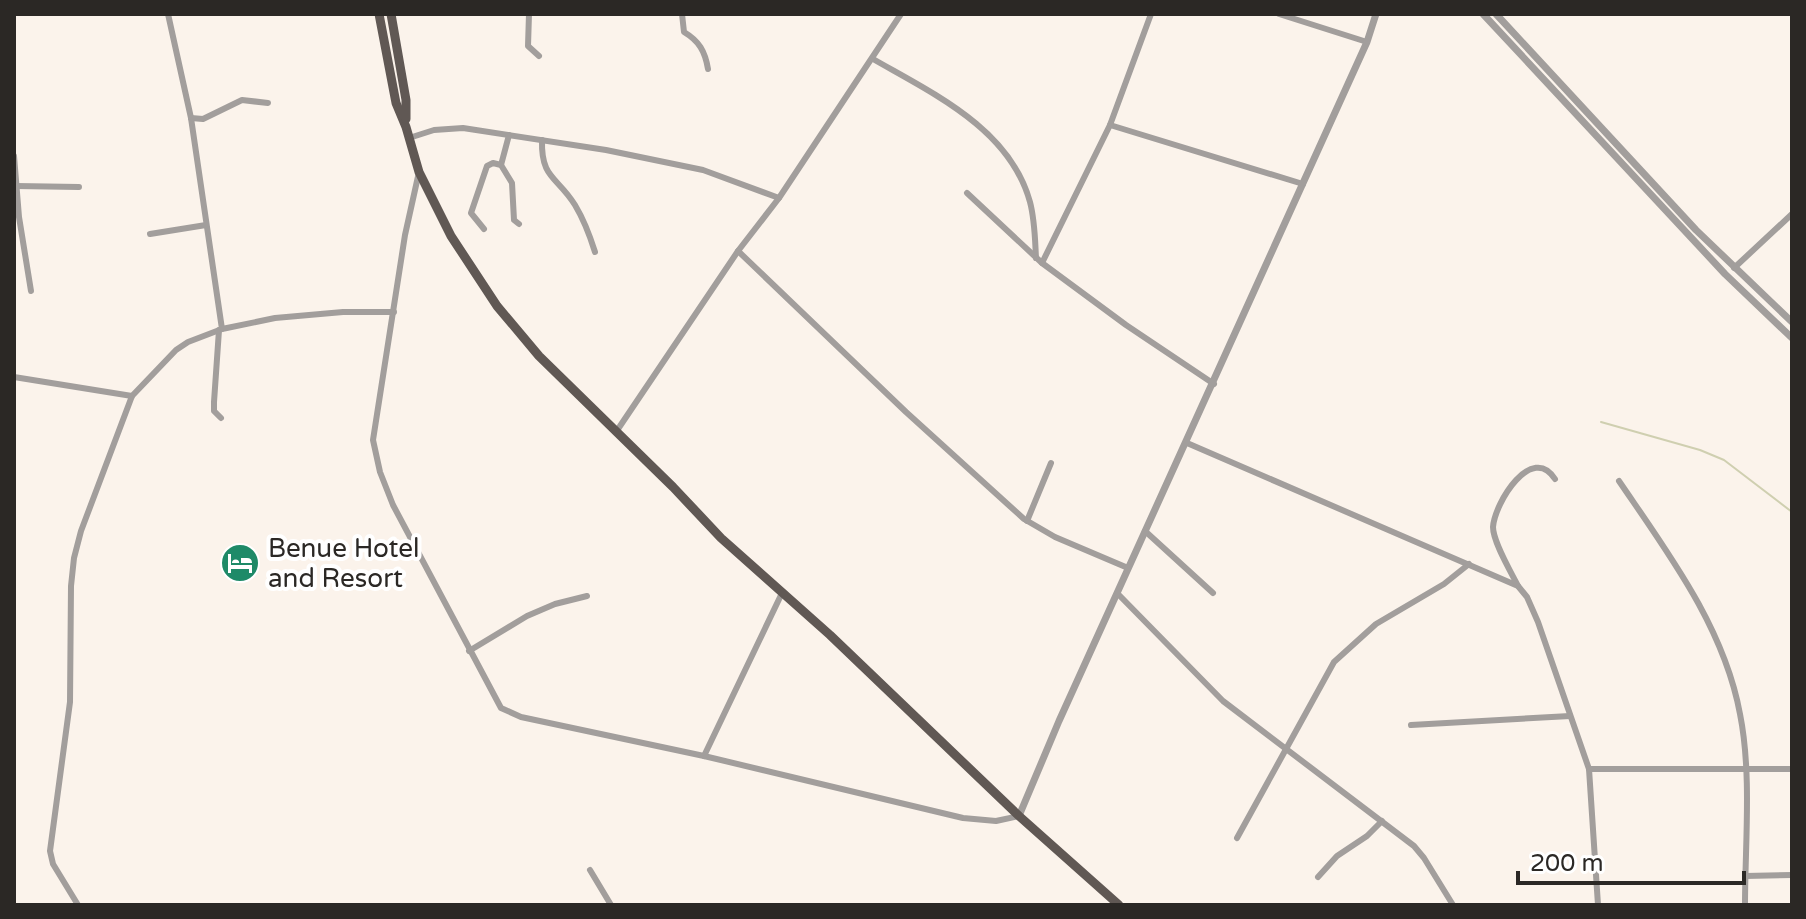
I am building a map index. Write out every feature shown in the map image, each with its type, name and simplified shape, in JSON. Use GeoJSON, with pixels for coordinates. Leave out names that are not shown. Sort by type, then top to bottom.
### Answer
{"type":"FeatureCollection","features":[{"type":"Feature","properties":{"kind":"main road"},"geometry":{"type":"LineString","coordinates":[[379,14],[396,103],[419,172],[451,236],[497,306],[539,356],[721,538],[1119,905]]}},
{"type":"Feature","properties":{"kind":"main road"},"geometry":{"type":"LineString","coordinates":[[391,14],[406,100],[406,127]]}},
{"type":"Feature","properties":{"kind":"street"},"geometry":{"type":"LineString","coordinates":[[168,14],[191,118],[221,330],[214,402],[214,411],[221,418]]}},
{"type":"Feature","properties":{"kind":"street"},"geometry":{"type":"LineString","coordinates":[[529,14],[528,46],[539,56]]}},
{"type":"Feature","properties":{"kind":"street"},"geometry":{"type":"LineString","coordinates":[[682,14],[684,32],[698,42],[708,69]]}},
{"type":"Feature","properties":{"kind":"street"},"geometry":{"type":"LineString","coordinates":[[616,432],[738,251],[779,198],[901,14]]}},
{"type":"Feature","properties":{"kind":"street"},"geometry":{"type":"LineString","coordinates":[[1039,261],[1110,125],[1151,14]]}},
{"type":"Feature","properties":{"kind":"street"},"geometry":{"type":"LineString","coordinates":[[1279,14],[1367,42]]}},
{"type":"Feature","properties":{"kind":"street"},"geometry":{"type":"LineString","coordinates":[[419,172],[405,235],[373,433],[375,451],[393,505],[501,708],[514,715],[704,756],[963,818],[996,821],[1019,816],[1059,721],[1367,42],[1376,14]]}},
{"type":"Feature","properties":{"kind":"street"},"geometry":{"type":"LineString","coordinates":[[1483,14],[1725,274],[1792,338]]}},
{"type":"Feature","properties":{"kind":"street"},"geometry":{"type":"LineString","coordinates":[[1496,14],[1734,268],[1792,322]]}},
{"type":"Feature","properties":{"kind":"street"},"geometry":{"type":"LineString","coordinates":[[873,59],[925,89],[986,131],[1009,156],[1031,204],[1039,261]]}},
{"type":"Feature","properties":{"kind":"street"},"geometry":{"type":"LineString","coordinates":[[191,118],[203,119],[242,100],[268,103]]}},
{"type":"Feature","properties":{"kind":"street"},"geometry":{"type":"LineString","coordinates":[[1110,125],[1303,184]]}},
{"type":"Feature","properties":{"kind":"street"},"geometry":{"type":"LineString","coordinates":[[409,138],[434,130],[463,128],[606,150],[703,170],[779,198]]}},
{"type":"Feature","properties":{"kind":"street"},"geometry":{"type":"LineString","coordinates":[[501,165],[509,135]]}},
{"type":"Feature","properties":{"kind":"street"},"geometry":{"type":"LineString","coordinates":[[542,140],[541,161],[574,204],[595,252]]}},
{"type":"Feature","properties":{"kind":"street"},"geometry":{"type":"LineString","coordinates":[[14,156],[16,216],[31,291]]}},
{"type":"Feature","properties":{"kind":"street"},"geometry":{"type":"LineString","coordinates":[[484,229],[471,213],[487,166],[493,163],[501,165],[512,183],[514,220],[519,224]]}},
{"type":"Feature","properties":{"kind":"street"},"geometry":{"type":"LineString","coordinates":[[16,186],[79,187]]}},
{"type":"Feature","properties":{"kind":"street"},"geometry":{"type":"LineString","coordinates":[[967,193],[1039,261],[1214,384]]}},
{"type":"Feature","properties":{"kind":"street"},"geometry":{"type":"LineString","coordinates":[[1734,268],[1792,214]]}},
{"type":"Feature","properties":{"kind":"street"},"geometry":{"type":"LineString","coordinates":[[150,234],[206,225]]}},
{"type":"Feature","properties":{"kind":"street"},"geometry":{"type":"LineString","coordinates":[[738,251],[917,422],[1027,521],[1055,537],[1128,568]]}},
{"type":"Feature","properties":{"kind":"street"},"geometry":{"type":"LineString","coordinates":[[78,905],[60,877],[50,851],[70,702],[71,586],[81,531],[132,396],[176,350],[188,342],[221,330],[275,318],[343,312],[394,312]]}},
{"type":"Feature","properties":{"kind":"street"},"geometry":{"type":"LineString","coordinates":[[14,377],[132,396]]}},
{"type":"Feature","properties":{"kind":"street"},"geometry":{"type":"LineString","coordinates":[[1187,443],[1518,586]]}},
{"type":"Feature","properties":{"kind":"street"},"geometry":{"type":"LineString","coordinates":[[1027,521],[1051,463]]}},
{"type":"Feature","properties":{"kind":"street"},"geometry":{"type":"LineString","coordinates":[[1555,479],[1543,466],[1531,469],[1511,484],[1496,514],[1494,535],[1538,622],[1589,769],[1598,905]]}},
{"type":"Feature","properties":{"kind":"street"},"geometry":{"type":"LineString","coordinates":[[1619,481],[1663,545],[1710,624],[1724,655],[1740,715],[1745,770],[1745,905]]}},
{"type":"Feature","properties":{"kind":"street"},"geometry":{"type":"LineString","coordinates":[[1145,531],[1213,593]]}},
{"type":"Feature","properties":{"kind":"street"},"geometry":{"type":"LineString","coordinates":[[1237,838],[1334,662],[1376,624],[1444,584],[1469,564]]}},
{"type":"Feature","properties":{"kind":"street"},"geometry":{"type":"LineString","coordinates":[[704,756],[782,593]]}},
{"type":"Feature","properties":{"kind":"street"},"geometry":{"type":"LineString","coordinates":[[1118,594],[1223,701],[1414,846],[1453,905]]}},
{"type":"Feature","properties":{"kind":"street"},"geometry":{"type":"LineString","coordinates":[[469,651],[527,616],[555,604],[587,596]]}},
{"type":"Feature","properties":{"kind":"street"},"geometry":{"type":"LineString","coordinates":[[1411,725],[1570,716]]}},
{"type":"Feature","properties":{"kind":"street"},"geometry":{"type":"LineString","coordinates":[[1589,769],[1792,769]]}},
{"type":"Feature","properties":{"kind":"street"},"geometry":{"type":"LineString","coordinates":[[1318,877],[1337,856],[1367,836],[1382,821]]}},
{"type":"Feature","properties":{"kind":"street"},"geometry":{"type":"LineString","coordinates":[[590,870],[611,905]]}},
{"type":"Feature","properties":{"kind":"street"},"geometry":{"type":"LineString","coordinates":[[1745,876],[1792,875]]}},
{"type":"Feature","properties":{"kind":"waterway"},"geometry":{"type":"LineString","coordinates":[[1601,422],[1700,450],[1724,460],[1792,512]]}},
{"type":"Feature","properties":{"kind":"place","name":"Benue Hotel and Resort"},"geometry":{"type":"Point","coordinates":[240,563]}}]}
